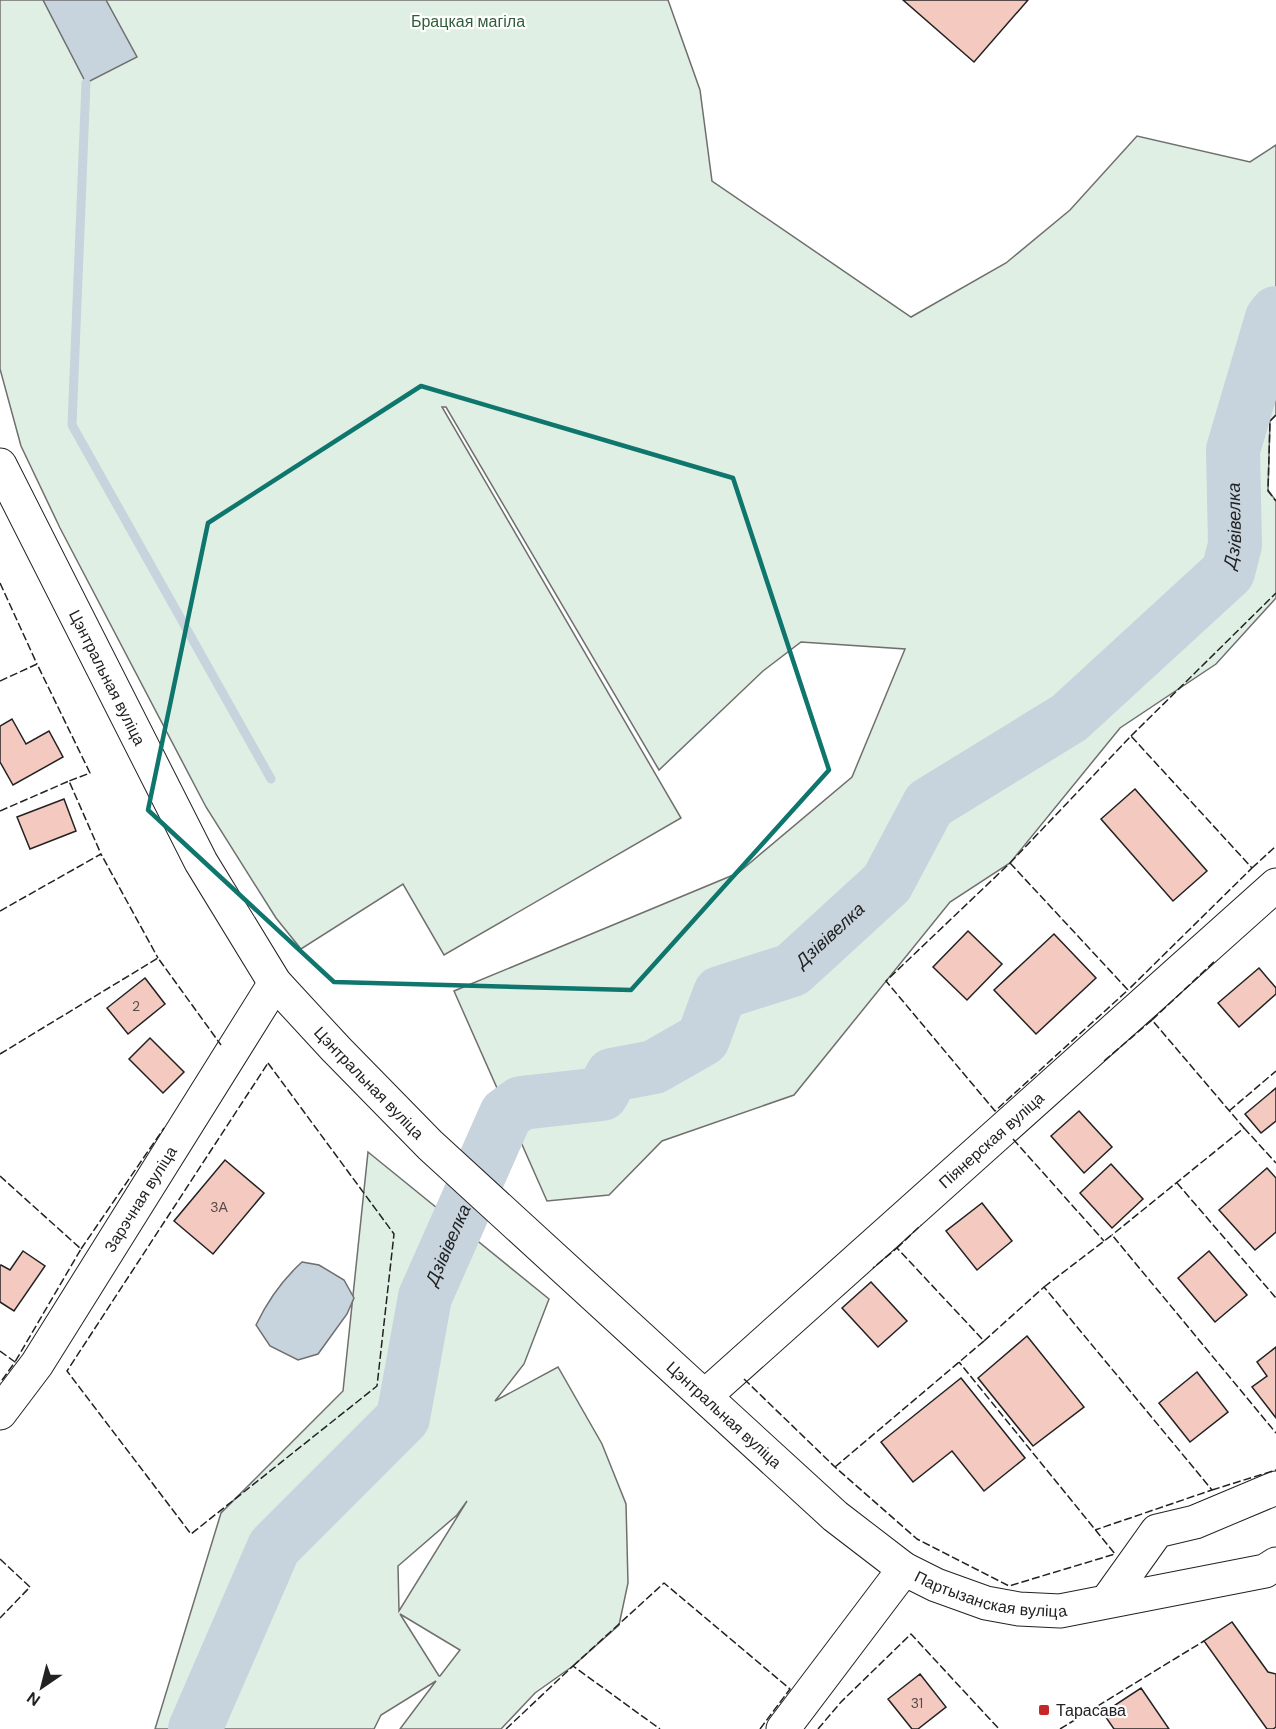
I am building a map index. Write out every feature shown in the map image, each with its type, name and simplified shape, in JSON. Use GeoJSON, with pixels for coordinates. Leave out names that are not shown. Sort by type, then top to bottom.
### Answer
{"type":"FeatureCollection","features":[{"type":"Feature","properties":{"kind":"street","name":"Цэнтральная вуліца"},"geometry":{"type":"LineString","coordinates":[[0,465],[201,862],[275,983],[430,1145],[519,1228],[835,1516],[904,1569]]}},
{"type":"Feature","properties":{"kind":"street","name":"Піянерская вуліца"},"geometry":{"type":"LineString","coordinates":[[705,1396],[1276,885]]}},
{"type":"Feature","properties":{"kind":"street","name":"Зарэчная вуліца"},"geometry":{"type":"LineString","coordinates":[[0,1413],[37,1364],[275,983]]}},
{"type":"Feature","properties":{"kind":"street"},"geometry":{"type":"LineString","coordinates":[[1107,1601],[1156,1531],[1195,1522],[1276,1488]]}},
{"type":"Feature","properties":{"kind":"street","name":"Партызанская вуліца"},"geometry":{"type":"LineString","coordinates":[[783,1729],[904,1569],[936,1585],[986,1603],[1019,1610],[1060,1611],[1272,1574]]}},
{"type":"Feature","properties":{"kind":"highlighted area"},"geometry":{"type":"Polygon","coordinates":[[[421,386],[733,478],[829,770],[631,990],[334,982],[148,810],[208,523],[421,386]]]}},
{"type":"Feature","properties":{"kind":"green space","name":"Брацкая магіла"},"geometry":{"type":"Polygon","coordinates":[[[0,0],[668,0],[700,90],[712,181],[911,317],[1006,263],[1070,210],[1137,136],[1250,162],[1276,145],[1276,415],[1270,421],[1268,490],[1276,501],[1276,598],[1216,664],[1120,728],[1010,863],[950,902],[794,1095],[662,1141],[609,1195],[547,1201],[454,991],[738,873],[852,777],[905,649],[801,642],[763,671],[659,770],[446,407],[442,407],[681,818],[444,955],[403,884],[301,949],[276,918],[206,807],[60,528],[21,446],[0,369],[0,0]]]}},
{"type":"Feature","properties":{"kind":"green space"},"geometry":{"type":"Polygon","coordinates":[[[368,1152],[549,1299],[524,1364],[495,1401],[558,1367],[602,1444],[626,1504],[628,1583],[619,1625],[573,1666],[535,1693],[501,1729],[400,1729],[436,1681],[381,1715],[374,1729],[155,1729],[221,1513],[343,1391],[368,1152]],[[467,1501],[457,1515],[398,1566],[399,1611],[467,1501]],[[400,1614],[439,1676],[440,1676],[460,1650],[400,1614]]]}},
{"type":"Feature","properties":{"kind":"shaded area"},"geometry":{"type":"Polygon","coordinates":[[[43,0],[106,0],[137,57],[86,83],[43,0]]]}},
{"type":"Feature","properties":{"kind":"shaded area"},"geometry":{"type":"Polygon","coordinates":[[[302,1262],[319,1265],[344,1280],[354,1298],[347,1314],[318,1354],[298,1360],[270,1346],[256,1325],[276,1291],[302,1262]]]}},
{"type":"Feature","properties":{"kind":"building"},"geometry":{"type":"Polygon","coordinates":[[[903,0],[1028,0],[974,62],[903,0]]]}},
{"type":"Feature","properties":{"kind":"building"},"geometry":{"type":"Polygon","coordinates":[[[12,719],[26,744],[49,731],[63,757],[13,785],[0,762],[0,726],[12,719]]]}},
{"type":"Feature","properties":{"kind":"building"},"geometry":{"type":"Polygon","coordinates":[[[1135,789],[1207,871],[1173,901],[1101,819],[1135,789]]]}},
{"type":"Feature","properties":{"kind":"building"},"geometry":{"type":"Polygon","coordinates":[[[64,799],[76,831],[30,849],[17,817],[64,799]]]}},
{"type":"Feature","properties":{"kind":"building"},"geometry":{"type":"Polygon","coordinates":[[[968,931],[1002,964],[967,1000],[933,967],[968,931]]]}},
{"type":"Feature","properties":{"kind":"building"},"geometry":{"type":"Polygon","coordinates":[[[1054,934],[1096,978],[1036,1034],[994,990],[1054,934]]]}},
{"type":"Feature","properties":{"kind":"building"},"geometry":{"type":"Polygon","coordinates":[[[1259,968],[1276,988],[1276,994],[1239,1027],[1218,1003],[1259,968]]]}},
{"type":"Feature","properties":{"kind":"building"},"geometry":{"type":"Polygon","coordinates":[[[145,978],[165,1004],[128,1034],[107,1008],[145,978]]]}},
{"type":"Feature","properties":{"kind":"building"},"geometry":{"type":"Polygon","coordinates":[[[150,1038],[184,1072],[163,1093],[129,1059],[150,1038]]]}},
{"type":"Feature","properties":{"kind":"building"},"geometry":{"type":"Polygon","coordinates":[[[1276,1088],[1276,1121],[1261,1133],[1245,1114],[1276,1088]]]}},
{"type":"Feature","properties":{"kind":"building"},"geometry":{"type":"Polygon","coordinates":[[[1079,1111],[1112,1147],[1084,1173],[1051,1136],[1079,1111]]]}},
{"type":"Feature","properties":{"kind":"building"},"geometry":{"type":"Polygon","coordinates":[[[225,1160],[264,1193],[213,1254],[174,1221],[225,1160]]]}},
{"type":"Feature","properties":{"kind":"building"},"geometry":{"type":"Polygon","coordinates":[[[1111,1164],[1143,1199],[1112,1228],[1080,1193],[1111,1164]]]}},
{"type":"Feature","properties":{"kind":"building"},"geometry":{"type":"Polygon","coordinates":[[[1267,1168],[1276,1178],[1276,1232],[1255,1250],[1219,1210],[1267,1168]]]}},
{"type":"Feature","properties":{"kind":"building"},"geometry":{"type":"Polygon","coordinates":[[[982,1203],[1012,1241],[977,1270],[946,1231],[982,1203]]]}},
{"type":"Feature","properties":{"kind":"building"},"geometry":{"type":"Polygon","coordinates":[[[23,1251],[45,1266],[14,1311],[0,1302],[0,1266],[10,1270],[23,1251]]]}},
{"type":"Feature","properties":{"kind":"building"},"geometry":{"type":"Polygon","coordinates":[[[1209,1251],[1247,1295],[1215,1322],[1178,1278],[1209,1251]]]}},
{"type":"Feature","properties":{"kind":"building"},"geometry":{"type":"Polygon","coordinates":[[[871,1282],[907,1321],[878,1347],[842,1308],[871,1282]]]}},
{"type":"Feature","properties":{"kind":"building"},"geometry":{"type":"Polygon","coordinates":[[[1027,1336],[1084,1407],[1033,1446],[978,1378],[1027,1336]]]}},
{"type":"Feature","properties":{"kind":"building"},"geometry":{"type":"Polygon","coordinates":[[[1276,1347],[1276,1418],[1252,1387],[1267,1376],[1257,1362],[1276,1347]]]}},
{"type":"Feature","properties":{"kind":"building"},"geometry":{"type":"Polygon","coordinates":[[[1197,1372],[1228,1412],[1190,1442],[1159,1403],[1197,1372]]]}},
{"type":"Feature","properties":{"kind":"building"},"geometry":{"type":"Polygon","coordinates":[[[961,1378],[1025,1458],[984,1491],[952,1451],[913,1482],[881,1442],[961,1378]]]}},
{"type":"Feature","properties":{"kind":"building"},"geometry":{"type":"Polygon","coordinates":[[[1232,1622],[1268,1672],[1276,1674],[1276,1727],[1273,1729],[1267,1729],[1204,1641],[1232,1622]]]}},
{"type":"Feature","properties":{"kind":"building"},"geometry":{"type":"Polygon","coordinates":[[[920,1674],[946,1707],[918,1729],[912,1729],[888,1699],[920,1674]]]}},
{"type":"Feature","properties":{"kind":"building"},"geometry":{"type":"Polygon","coordinates":[[[1141,1688],[1169,1729],[1114,1729],[1103,1713],[1141,1688]]]}},
{"type":"Feature","properties":{"kind":"waterway"},"geometry":{"type":"LineString","coordinates":[[86,83],[72,425],[271,779]]}},
{"type":"Feature","properties":{"kind":"waterway","name":"Дзівівелка"},"geometry":{"type":"LineString","coordinates":[[195,1729],[274,1547],[403,1418],[425,1297],[506,1114],[521,1103],[602,1094],[612,1075],[654,1067],[703,1039],[720,993],[792,970],[887,883],[929,804],[1069,718],[1228,572],[1235,545],[1233,450],[1272,318],[1276,313]]}},
{"type":"Feature","properties":{"kind":"fence"},"geometry":{"type":"LineString","coordinates":[[1276,415],[1270,421],[1268,491],[1276,501]]}},
{"type":"Feature","properties":{"kind":"fence"},"geometry":{"type":"LineString","coordinates":[[0,583],[37,664]]}},
{"type":"Feature","properties":{"kind":"fence"},"geometry":{"type":"LineString","coordinates":[[1131,736],[1276,593]]}},
{"type":"Feature","properties":{"kind":"fence"},"geometry":{"type":"LineString","coordinates":[[0,681],[37,664],[90,773],[69,781]]}},
{"type":"Feature","properties":{"kind":"fence"},"geometry":{"type":"LineString","coordinates":[[1010,863],[1131,736],[1252,868],[1128,990]]}},
{"type":"Feature","properties":{"kind":"fence"},"geometry":{"type":"LineString","coordinates":[[0,811],[69,781],[101,854]]}},
{"type":"Feature","properties":{"kind":"fence"},"geometry":{"type":"LineString","coordinates":[[1252,868],[1276,846]]}},
{"type":"Feature","properties":{"kind":"fence"},"geometry":{"type":"LineString","coordinates":[[0,911],[101,854],[158,958]]}},
{"type":"Feature","properties":{"kind":"fence"},"geometry":{"type":"LineString","coordinates":[[1010,863],[1128,990],[995,1111],[886,981],[1010,863]]}},
{"type":"Feature","properties":{"kind":"fence"},"geometry":{"type":"LineString","coordinates":[[0,1054],[158,958],[221,1045]]}},
{"type":"Feature","properties":{"kind":"fence"},"geometry":{"type":"LineString","coordinates":[[1152,1020],[1216,960]]}},
{"type":"Feature","properties":{"kind":"fence"},"geometry":{"type":"LineString","coordinates":[[1104,1061],[1152,1020],[1244,1128],[1112,1235]]}},
{"type":"Feature","properties":{"kind":"fence"},"geometry":{"type":"LineString","coordinates":[[268,1063],[394,1234],[377,1386],[191,1534],[67,1371],[268,1063]]}},
{"type":"Feature","properties":{"kind":"fence"},"geometry":{"type":"LineString","coordinates":[[1229,1111],[1276,1071]]}},
{"type":"Feature","properties":{"kind":"fence"},"geometry":{"type":"LineString","coordinates":[[81,1249],[164,1128]]}},
{"type":"Feature","properties":{"kind":"fence"},"geometry":{"type":"LineString","coordinates":[[1244,1128],[1276,1163]]}},
{"type":"Feature","properties":{"kind":"fence"},"geometry":{"type":"LineString","coordinates":[[1013,1139],[1104,1241]]}},
{"type":"Feature","properties":{"kind":"fence"},"geometry":{"type":"LineString","coordinates":[[0,1176],[81,1249],[15,1362]]}},
{"type":"Feature","properties":{"kind":"fence"},"geometry":{"type":"LineString","coordinates":[[1177,1183],[1276,1298]]}},
{"type":"Feature","properties":{"kind":"fence"},"geometry":{"type":"LineString","coordinates":[[897,1248],[921,1225]]}},
{"type":"Feature","properties":{"kind":"fence"},"geometry":{"type":"LineString","coordinates":[[1044,1287],[1112,1235],[1276,1433]]}},
{"type":"Feature","properties":{"kind":"fence"},"geometry":{"type":"LineString","coordinates":[[835,1467],[984,1341],[897,1248],[873,1268]]}},
{"type":"Feature","properties":{"kind":"fence"},"geometry":{"type":"LineString","coordinates":[[984,1341],[1044,1287],[1212,1490],[1095,1530]]}},
{"type":"Feature","properties":{"kind":"fence"},"geometry":{"type":"LineString","coordinates":[[0,1351],[15,1362],[0,1383]]}},
{"type":"Feature","properties":{"kind":"fence"},"geometry":{"type":"LineString","coordinates":[[744,1379],[835,1467],[917,1539],[1009,1586],[1115,1554],[959,1362]]}},
{"type":"Feature","properties":{"kind":"fence"},"geometry":{"type":"LineString","coordinates":[[1212,1490],[1276,1470]]}},
{"type":"Feature","properties":{"kind":"fence"},"geometry":{"type":"LineString","coordinates":[[0,1559],[30,1587],[0,1618]]}},
{"type":"Feature","properties":{"kind":"fence"},"geometry":{"type":"LineString","coordinates":[[573,1666],[664,1583],[790,1689],[760,1729]]}},
{"type":"Feature","properties":{"kind":"fence"},"geometry":{"type":"LineString","coordinates":[[818,1729],[841,1702],[911,1634],[999,1729]]}},
{"type":"Feature","properties":{"kind":"fence"},"geometry":{"type":"LineString","coordinates":[[1060,1729],[1204,1641]]}},
{"type":"Feature","properties":{"kind":"fence"},"geometry":{"type":"LineString","coordinates":[[506,1729],[573,1666],[660,1729]]}},
{"type":"Feature","properties":{"kind":"place","name":"Тарасава"},"geometry":{"type":"Point","coordinates":[1044,1710]}}]}
